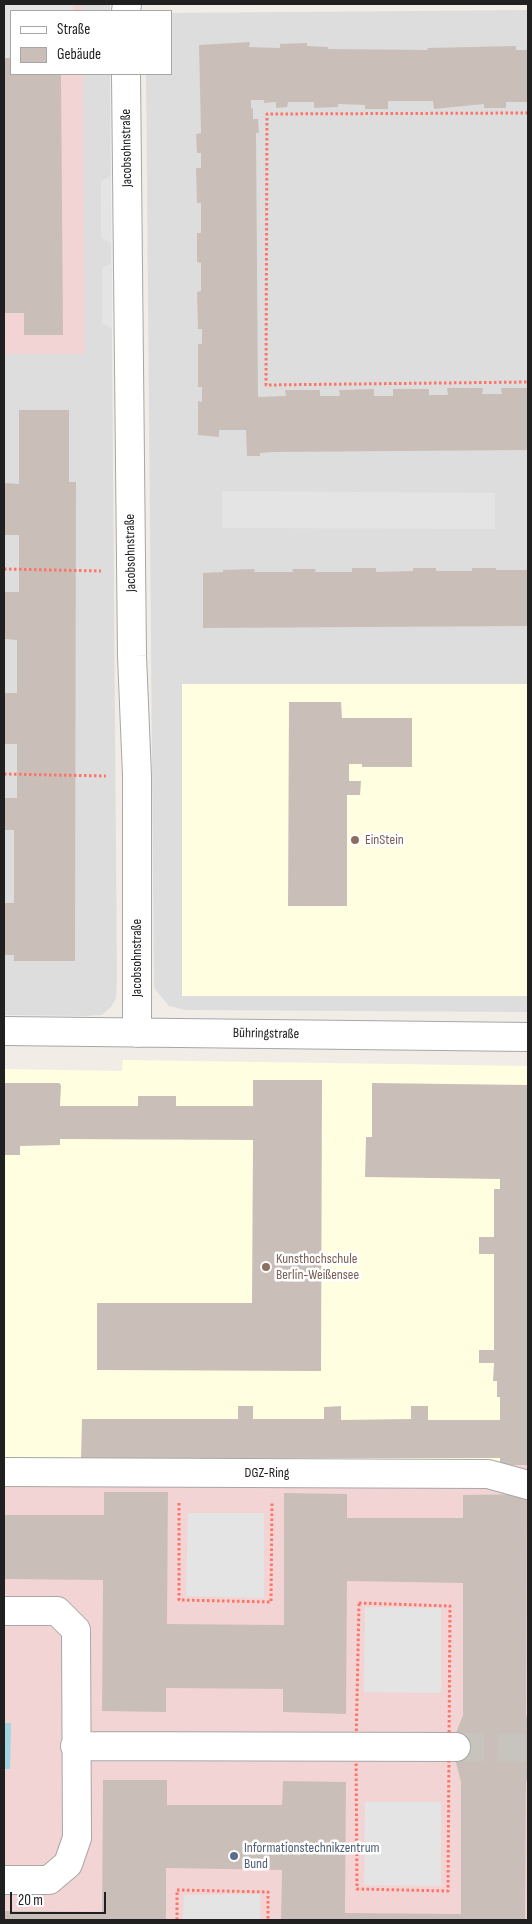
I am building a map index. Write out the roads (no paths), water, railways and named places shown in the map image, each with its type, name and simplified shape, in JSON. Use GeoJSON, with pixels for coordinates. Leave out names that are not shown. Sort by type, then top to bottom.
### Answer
{"type":"FeatureCollection","features":[{"type":"Feature","properties":{"kind":"street","name":"Jacobsohnstraße"},"geometry":{"type":"LineString","coordinates":[[126,75],[132,656],[137,776],[138,1033]]}},
{"type":"Feature","properties":{"kind":"street","name":"Bühringstraße"},"geometry":{"type":"LineString","coordinates":[[4,1031],[528,1037]]}},
{"type":"Feature","properties":{"kind":"street","name":"DGZ-Ring"},"geometry":{"type":"LineString","coordinates":[[4,1472],[488,1474],[528,1485]]}},
{"type":"Feature","properties":{"kind":"street"},"geometry":{"type":"LineString","coordinates":[[4,1611],[57,1611],[76,1630],[75,1746],[77,1838],[68,1864],[49,1880],[4,1880]]}},
{"type":"Feature","properties":{"kind":"street"},"geometry":{"type":"LineString","coordinates":[[75,1746],[456,1747]]}},
{"type":"Feature","properties":{"kind":"water"},"geometry":{"type":"Polygon","coordinates":[[[4,1723],[11,1723],[10,1769],[4,1769],[4,1723]]]}},
{"type":"Feature","properties":{"kind":"tunnel"},"geometry":{"type":"LineString","coordinates":[[456,1747],[528,1748]]}},
{"type":"Feature","properties":{"kind":"place","name":"EinStein"},"geometry":{"type":"Point","coordinates":[355,840]}},
{"type":"Feature","properties":{"kind":"place","name":"Kunsthochschule Berlin-Weißensee"},"geometry":{"type":"Point","coordinates":[266,1267]}},
{"type":"Feature","properties":{"kind":"place","name":"Informationstechnikzentrum Bund"},"geometry":{"type":"Point","coordinates":[234,1856]}}]}
